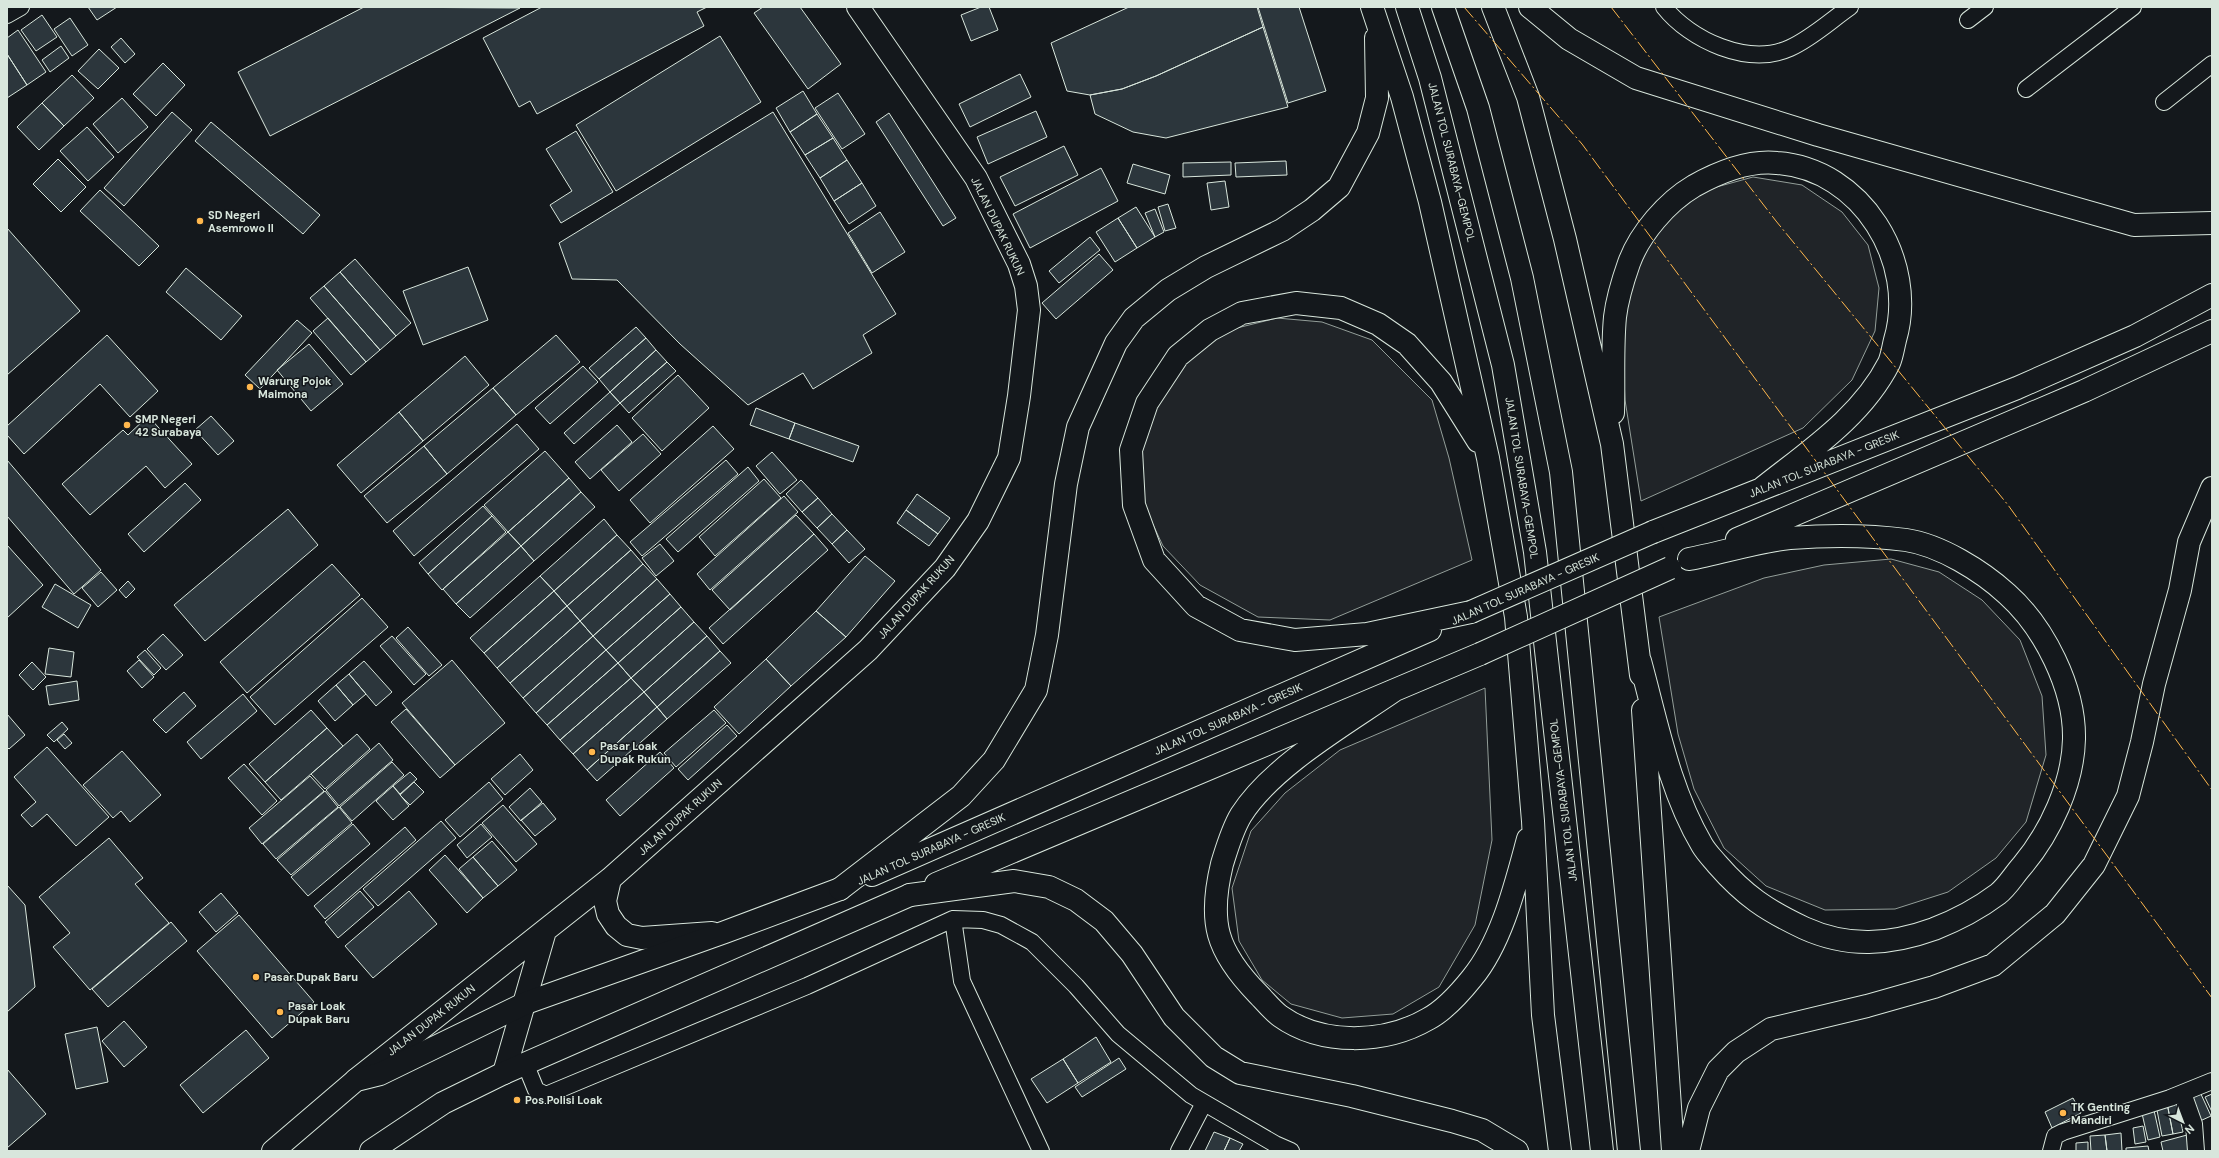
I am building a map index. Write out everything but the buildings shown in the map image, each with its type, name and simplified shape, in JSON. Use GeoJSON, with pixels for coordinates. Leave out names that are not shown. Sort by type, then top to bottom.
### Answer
{"type":"FeatureCollection","features":[{"type":"Feature","properties":{"kind":"main road","name":"JALAN DUPAK RUKUN"},"geometry":{"type":"LineString","coordinates":[[273,1151],[356,1080],[610,879],[868,650],[945,568],[978,522],[1009,458],[1019,396],[1029,310],[1026,286],[1019,264],[976,178],[858,7]]}},
{"type":"Feature","properties":{"kind":"main road","name":"JALAN TOL SURABAYA–GEMPOL"},"geometry":{"type":"LineString","coordinates":[[1407,7],[1430,78],[1503,365],[1534,552],[1602,1151]]}},
{"type":"Feature","properties":{"kind":"main road"},"geometry":{"type":"LineString","coordinates":[[1443,7],[1478,108],[1522,278],[1561,472],[1629,1151]]}},
{"type":"Feature","properties":{"kind":"main road"},"geometry":{"type":"LineString","coordinates":[[1493,7],[1528,97],[1565,239],[1612,444],[1640,661],[1673,1151]]}},
{"type":"Feature","properties":{"kind":"main road"},"geometry":{"type":"LineString","coordinates":[[1530,7],[1569,39],[1636,78],[1818,136],[2134,225],[2212,223]]}},
{"type":"Feature","properties":{"kind":"main road"},"geometry":{"type":"LineString","coordinates":[[1374,11],[1402,97],[1430,202],[1488,458],[1516,617],[1533,821],[1543,1015],[1560,1151]]}},
{"type":"Feature","properties":{"kind":"main road"},"geometry":{"type":"LineString","coordinates":[[840,889],[961,796],[994,760],[1036,690],[1047,635],[1066,484],[1078,427],[1116,343],[1134,318],[1168,290],[1206,267],[1282,230],[1312,210],[1339,187],[1368,133],[1377,98],[1374,11]]}},
{"type":"Feature","properties":{"kind":"main road"},"geometry":{"type":"LineString","coordinates":[[1612,444],[1615,316],[1629,262],[1645,234],[1664,210],[1682,193],[1725,171],[1753,164],[1777,162],[1803,168],[1840,185],[1860,202],[1876,224],[1894,263],[1900,289],[1901,320],[1889,362],[1866,400],[1830,434],[1760,490]]}},
{"type":"Feature","properties":{"kind":"main road","name":"JALAN TOL SURABAYA - GRESIK"},"geometry":{"type":"LineString","coordinates":[[840,889],[1653,532],[2017,388],[2135,336],[2212,295]]}},
{"type":"Feature","properties":{"kind":"main road"},"geometry":{"type":"LineString","coordinates":[[1471,612],[1367,634],[1295,640],[1240,630],[1196,606],[1154,560],[1134,505],[1131,450],[1147,403],[1178,356],[1210,330],[1242,313],[1296,303],[1341,308],[1378,324],[1407,344],[1441,382],[1488,458]]}},
{"type":"Feature","properties":{"kind":"main road"},"geometry":{"type":"LineString","coordinates":[[371,1151],[443,1103],[504,1073],[910,895],[1480,654],[1680,564],[2084,391],[2212,332]]}},
{"type":"Feature","properties":{"kind":"main road"},"geometry":{"type":"LineString","coordinates":[[1688,1151],[1699,1108],[1718,1070],[1736,1052],[1771,1029],[1867,1006],[1934,987],[1994,965],[2055,914],[2084,878],[2094,865],[2128,796],[2142,742],[2154,684],[2180,590],[2189,542],[2212,488]]}},
{"type":"Feature","properties":{"kind":"main road"},"geometry":{"type":"LineString","coordinates":[[1640,661],[1670,773],[1686,813],[1703,848],[1738,889],[1776,915],[1819,935],[1866,944],[1914,936],[1962,918],[2000,892],[2036,850],[2059,807],[2068,774],[2074,739],[2067,689],[2046,641],[2020,606],[1989,578],[1951,555],[1909,540],[1844,537],[1788,538],[1680,564]]}},
{"type":"Feature","properties":{"kind":"main road"},"geometry":{"type":"LineString","coordinates":[[1395,690],[1295,760],[1269,781],[1240,816],[1227,845],[1216,890],[1217,924],[1222,949],[1238,973],[1280,1016],[1310,1032],[1340,1038],[1397,1033],[1430,1018],[1452,1000],[1473,977],[1492,947],[1514,889],[1533,821]]}},
{"type":"Feature","properties":{"kind":"main road"},"geometry":{"type":"LineString","coordinates":[[610,879],[605,901],[608,914],[616,926],[627,935],[642,938],[726,932]]}},
{"type":"Feature","properties":{"kind":"main road"},"geometry":{"type":"LineString","coordinates":[[910,895],[1014,881],[1049,887],[1076,900],[1104,921],[1132,954],[1174,1017],[1214,1057],[1240,1073],[1352,1096],[1452,1121],[1482,1130],[1517,1151]]}},
{"type":"Feature","properties":{"kind":"main road","name":"JALAN DUPAK RUKUN"},"geometry":{"type":"LineString","coordinates":[[356,1080],[380,1074],[526,1003],[726,932],[840,889]]}},
{"type":"Feature","properties":{"kind":"main road"},"geometry":{"type":"LineString","coordinates":[[504,1073],[526,1003],[545,931]]}},
{"type":"Feature","properties":{"kind":"street"},"geometry":{"type":"LineString","coordinates":[[7,15],[21,7]]}},
{"type":"Feature","properties":{"kind":"street"},"geometry":{"type":"LineString","coordinates":[[1664,7],[1690,32],[1738,52],[1752,54],[1777,52],[1790,48],[1824,27],[1850,7]]}},
{"type":"Feature","properties":{"kind":"street"},"geometry":{"type":"LineString","coordinates":[[1968,20],[1985,7]]}},
{"type":"Feature","properties":{"kind":"street"},"geometry":{"type":"LineString","coordinates":[[2026,89],[2133,7]]}},
{"type":"Feature","properties":{"kind":"street"},"geometry":{"type":"LineString","coordinates":[[2164,102],[2212,64]]}},
{"type":"Feature","properties":{"kind":"street"},"geometry":{"type":"LineString","coordinates":[[525,1064],[536,1090],[546,1095],[807,986],[953,919],[983,920],[1001,924],[1032,942],[1076,986],[1118,1034],[1191,1095],[1275,1144],[1291,1151]]}},
{"type":"Feature","properties":{"kind":"street"},"geometry":{"type":"LineString","coordinates":[[953,919],[962,981],[1041,1151]]}},
{"type":"Feature","properties":{"kind":"street"},"geometry":{"type":"LineString","coordinates":[[2051,1151],[2055,1136],[2063,1132],[2183,1093],[2212,1081]]}},
{"type":"Feature","properties":{"kind":"street"},"geometry":{"type":"LineString","coordinates":[[2183,1093],[2194,1124],[2196,1151]]}},
{"type":"Feature","properties":{"kind":"street"},"geometry":{"type":"LineString","coordinates":[[1179,1151],[1204,1103]]}},
{"type":"Feature","properties":{"kind":"shaded area"},"geometry":{"type":"Polygon","coordinates":[[[1753,177],[1802,185],[1842,212],[1868,245],[1879,288],[1875,331],[1852,380],[1803,428],[1641,501],[1625,400],[1621,313],[1637,262],[1664,221],[1702,191],[1753,177]]]}},
{"type":"Feature","properties":{"kind":"shaded area"},"geometry":{"type":"Polygon","coordinates":[[[1277,318],[1322,322],[1372,340],[1432,400],[1449,458],[1472,560],[1330,620],[1258,617],[1200,585],[1163,546],[1142,501],[1138,449],[1155,406],[1186,361],[1225,331],[1277,318]]]}},
{"type":"Feature","properties":{"kind":"shaded area"},"geometry":{"type":"Polygon","coordinates":[[[1891,559],[1939,572],[1982,600],[2020,640],[2042,696],[2046,755],[2026,822],[1996,858],[1948,892],[1895,909],[1825,910],[1766,886],[1724,848],[1694,789],[1678,734],[1659,617],[1764,578],[1824,565],[1891,559]]]}},
{"type":"Feature","properties":{"kind":"shaded area"},"geometry":{"type":"Polygon","coordinates":[[[1485,688],[1492,840],[1475,925],[1439,987],[1393,1014],[1342,1018],[1291,1004],[1262,980],[1239,941],[1232,888],[1251,831],[1285,793],[1340,750],[1485,688]]]}},
{"type":"Feature","properties":{"kind":"power"},"geometry":{"type":"LineString","coordinates":[[1464,7],[1582,144],[2212,998]]}},
{"type":"Feature","properties":{"kind":"power"},"geometry":{"type":"LineString","coordinates":[[1611,7],[1776,221],[2008,505],[2212,790]]}},
{"type":"Feature","properties":{"kind":"place","name":"SD Negeri Asemrowo II"},"geometry":{"type":"Point","coordinates":[200,221]}},
{"type":"Feature","properties":{"kind":"place","name":"Warung Pojok Maimona"},"geometry":{"type":"Point","coordinates":[250,387]}},
{"type":"Feature","properties":{"kind":"place","name":"SMP Negeri 42 Surabaya"},"geometry":{"type":"Point","coordinates":[127,425]}},
{"type":"Feature","properties":{"kind":"place","name":"Pasar Loak Dupak Rukun"},"geometry":{"type":"Point","coordinates":[592,752]}},
{"type":"Feature","properties":{"kind":"place","name":"Pasar Dupak Baru"},"geometry":{"type":"Point","coordinates":[256,977]}},
{"type":"Feature","properties":{"kind":"place","name":"Pasar Loak Dupak Baru"},"geometry":{"type":"Point","coordinates":[280,1012]}},
{"type":"Feature","properties":{"kind":"place","name":"Pos Polisi Loak"},"geometry":{"type":"Point","coordinates":[517,1100]}},
{"type":"Feature","properties":{"kind":"place","name":"TK Genting Mandiri"},"geometry":{"type":"Point","coordinates":[2063,1113]}}]}
